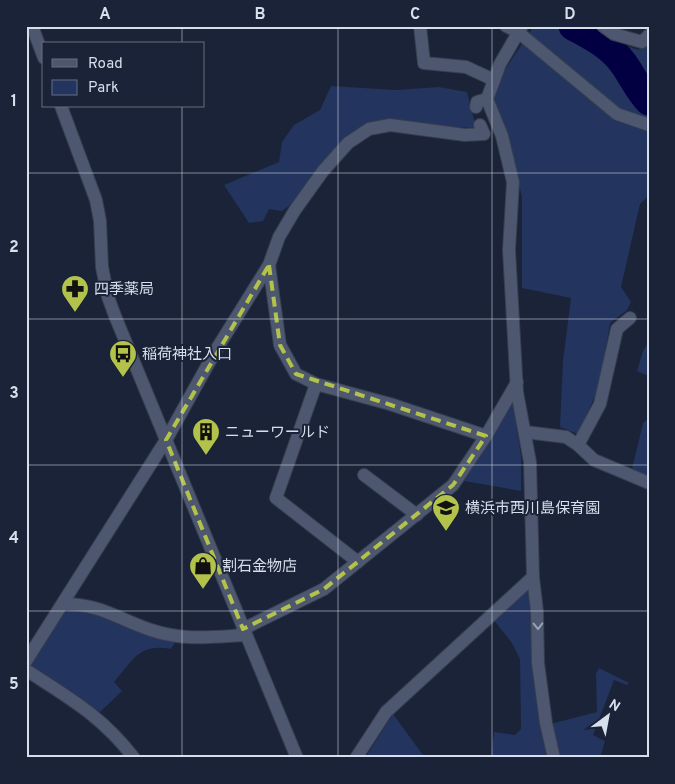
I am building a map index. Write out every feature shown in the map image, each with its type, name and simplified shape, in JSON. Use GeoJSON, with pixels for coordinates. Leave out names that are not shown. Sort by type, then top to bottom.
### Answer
{"type":"FeatureCollection","features":[{"type":"Feature","properties":{"kind":"street"},"geometry":{"type":"LineString","coordinates":[[32,26],[42,53]]}},
{"type":"Feature","properties":{"kind":"street"},"geometry":{"type":"LineString","coordinates":[[420,26],[424,63],[466,67],[494,80]]}},
{"type":"Feature","properties":{"kind":"street"},"geometry":{"type":"LineString","coordinates":[[506,26],[520,29],[617,114],[649,125]]}},
{"type":"Feature","properties":{"kind":"street"},"geometry":{"type":"LineString","coordinates":[[603,26],[614,34],[642,42],[649,35]]}},
{"type":"Feature","properties":{"kind":"street"},"geometry":{"type":"LineString","coordinates":[[520,29],[500,64],[482,103],[502,136],[513,182],[509,250],[517,382],[530,462],[532,578],[537,611],[538,662],[546,723],[554,758]]}},
{"type":"Feature","properties":{"kind":"street"},"geometry":{"type":"LineString","coordinates":[[62,108],[96,200],[100,220],[102,267],[108,297],[297,758]]}},
{"type":"Feature","properties":{"kind":"street"},"geometry":{"type":"LineString","coordinates":[[26,662],[166,440],[216,350],[269,265],[279,237],[323,170],[348,143],[369,128],[390,125],[464,135],[484,134],[480,124]]}},
{"type":"Feature","properties":{"kind":"street"},"geometry":{"type":"LineString","coordinates":[[269,265],[280,345],[296,374],[316,384],[390,404],[486,436]]}},
{"type":"Feature","properties":{"kind":"street"},"geometry":{"type":"LineString","coordinates":[[578,445],[600,404],[617,329],[630,318]]}},
{"type":"Feature","properties":{"kind":"street"},"geometry":{"type":"LineString","coordinates":[[64,604],[79,604],[107,610],[151,630],[186,638],[244,632],[324,589],[454,485],[486,436],[517,382]]}},
{"type":"Feature","properties":{"kind":"street"},"geometry":{"type":"LineString","coordinates":[[316,384],[276,498],[358,562]]}},
{"type":"Feature","properties":{"kind":"street"},"geometry":{"type":"LineString","coordinates":[[525,432],[566,437],[594,460],[649,484]]}},
{"type":"Feature","properties":{"kind":"street"},"geometry":{"type":"LineString","coordinates":[[364,475],[417,515]]}},
{"type":"Feature","properties":{"kind":"street"},"geometry":{"type":"LineString","coordinates":[[356,758],[386,712],[532,578]]}},
{"type":"Feature","properties":{"kind":"street"},"geometry":{"type":"LineString","coordinates":[[26,670],[85,708],[110,729],[134,758]]}},
{"type":"Feature","properties":{"kind":"highlighted area"},"geometry":{"type":"Polygon","coordinates":[[[269,265],[280,345],[296,374],[486,436],[453,485],[324,589],[243,629],[166,440],[269,265]]]}},
{"type":"Feature","properties":{"kind":"green space"},"geometry":{"type":"Polygon","coordinates":[[[534,26],[584,26],[600,38],[639,50],[649,39],[649,195],[640,204],[621,287],[631,302],[627,310],[610,323],[599,387],[578,434],[560,427],[563,361],[571,298],[522,288],[522,197],[510,149],[494,99],[502,74],[534,26]]]}},
{"type":"Feature","properties":{"kind":"green space"},"geometry":{"type":"Polygon","coordinates":[[[331,86],[396,90],[439,87],[467,92],[476,128],[433,126],[378,120],[364,126],[291,204],[282,211],[269,209],[263,221],[249,223],[224,185],[279,162],[282,142],[294,125],[320,110],[331,86]]]}},
{"type":"Feature","properties":{"kind":"green space"},"geometry":{"type":"Polygon","coordinates":[[[649,342],[649,376],[637,371],[643,351],[649,342]]]}},
{"type":"Feature","properties":{"kind":"green space"},"geometry":{"type":"Polygon","coordinates":[[[512,398],[521,456],[521,491],[464,481],[490,441],[512,398]]]}},
{"type":"Feature","properties":{"kind":"green space"},"geometry":{"type":"Polygon","coordinates":[[[649,418],[649,476],[632,469],[643,423],[649,418]]]}},
{"type":"Feature","properties":{"kind":"green space"},"geometry":{"type":"Polygon","coordinates":[[[530,587],[542,726],[597,712],[596,674],[599,668],[629,683],[627,685],[614,680],[593,735],[605,741],[600,758],[491,758],[494,732],[515,735],[521,729],[520,659],[512,643],[493,619],[530,587]]]}},
{"type":"Feature","properties":{"kind":"green space"},"geometry":{"type":"Polygon","coordinates":[[[80,608],[176,641],[171,649],[151,649],[144,651],[132,660],[114,682],[122,691],[100,712],[30,666],[63,613],[80,608]]]}},
{"type":"Feature","properties":{"kind":"green space"},"geometry":{"type":"Polygon","coordinates":[[[393,714],[425,758],[365,758],[393,714]]]}},
{"type":"Feature","properties":{"kind":"waterway"},"geometry":{"type":"LineString","coordinates":[[573,26],[600,41],[612,51],[623,63],[649,101]]}},
{"type":"Feature","properties":{"kind":"place","name":"四季薬局"},"geometry":{"type":"Point","coordinates":[75,313]}},
{"type":"Feature","properties":{"kind":"place","name":"稲荷神社入口"},"geometry":{"type":"Point","coordinates":[123,378]}},
{"type":"Feature","properties":{"kind":"place","name":"ニューワールド"},"geometry":{"type":"Point","coordinates":[206,456]}},
{"type":"Feature","properties":{"kind":"place","name":"横浜市西川島保育園"},"geometry":{"type":"Point","coordinates":[446,532]}},
{"type":"Feature","properties":{"kind":"place","name":"割石金物店"},"geometry":{"type":"Point","coordinates":[203,590]}}]}
